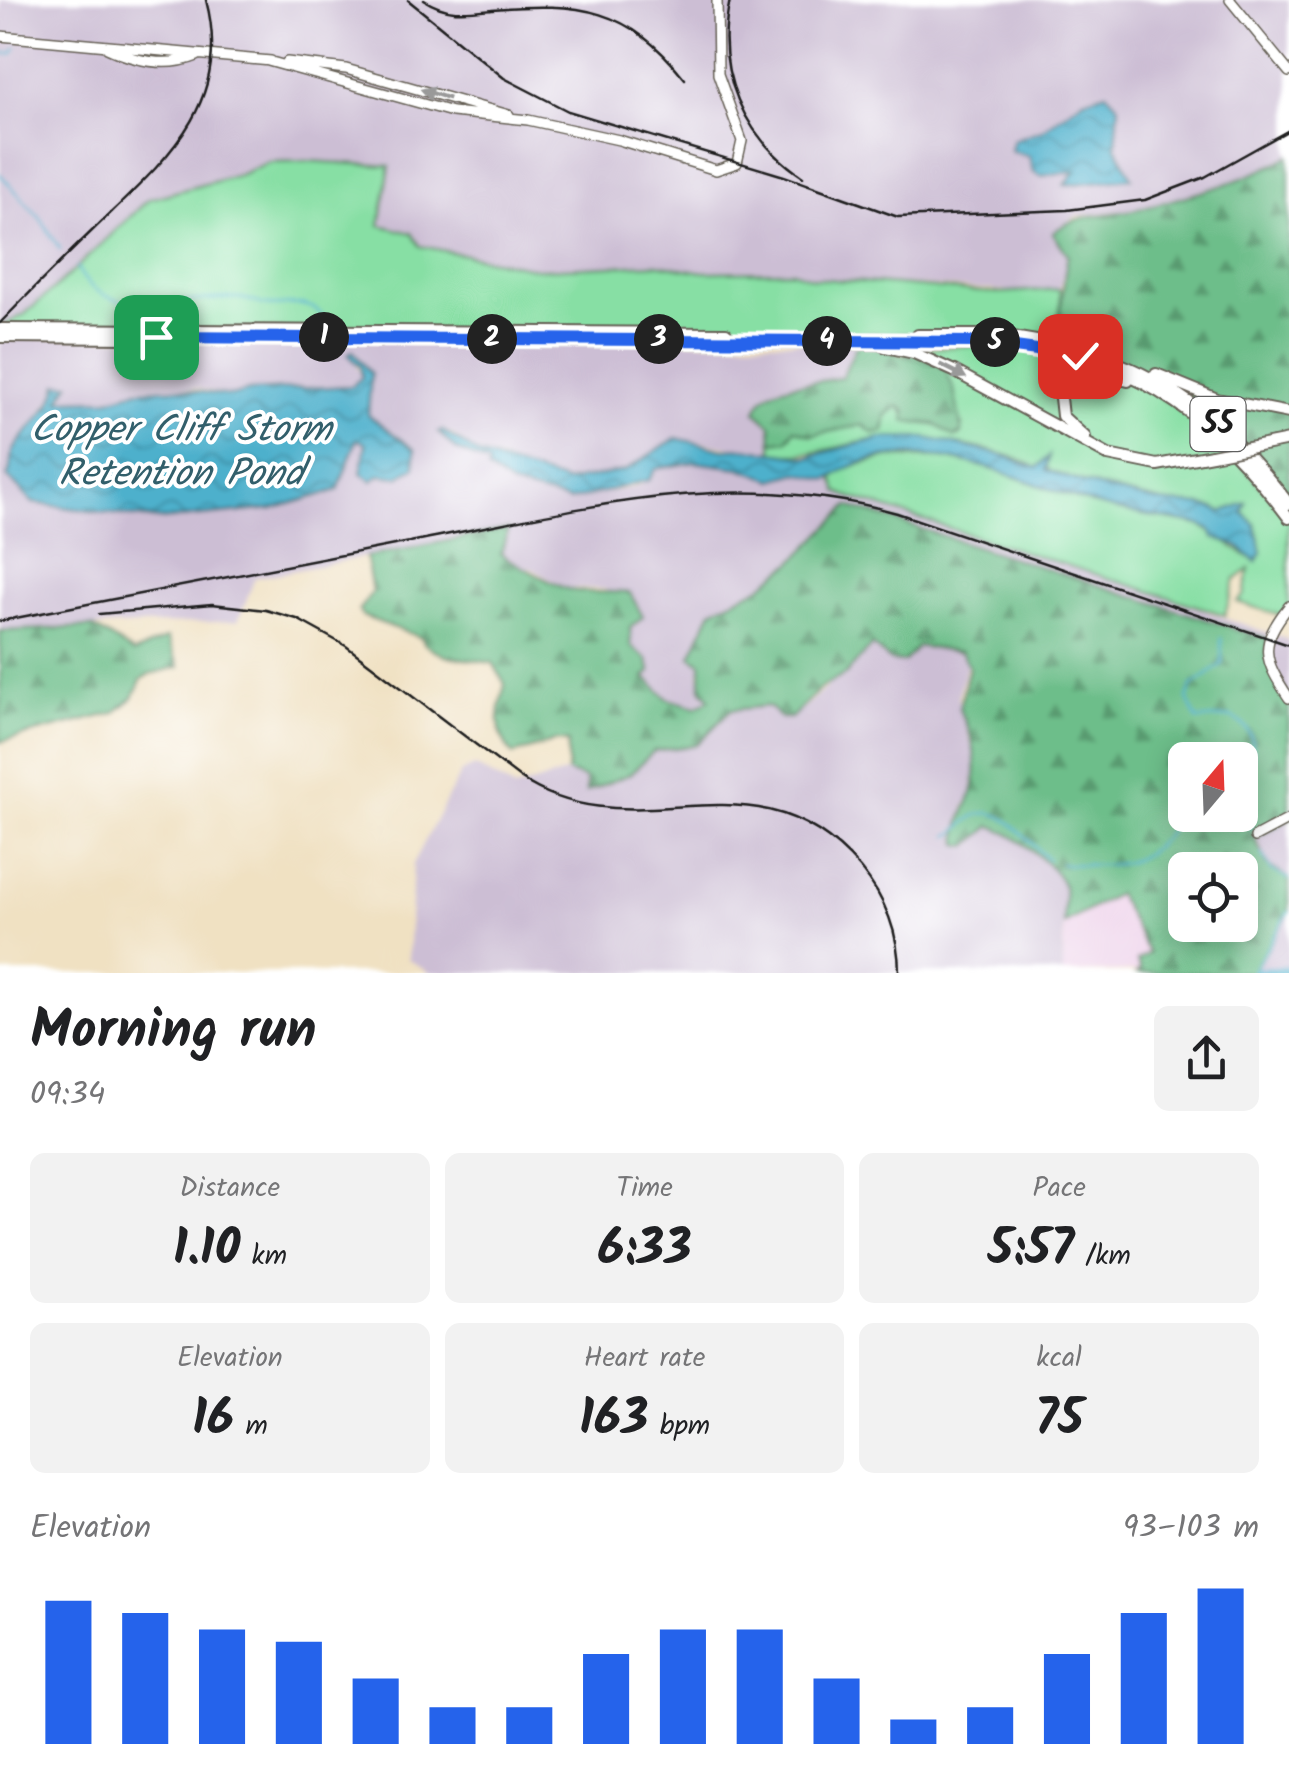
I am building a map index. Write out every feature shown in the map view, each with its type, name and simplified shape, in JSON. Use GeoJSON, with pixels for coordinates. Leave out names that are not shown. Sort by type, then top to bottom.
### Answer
{"type":"FeatureCollection","features":[{"type":"Feature","properties":{"kind":"main road","name":"55"},"geometry":{"type":"LineString","coordinates":[[0,328],[985,334],[1046,341],[1127,366],[1177,392],[1226,431],[1289,504]]}},
{"type":"Feature","properties":{"kind":"main road","name":"55"},"geometry":{"type":"LineString","coordinates":[[0,337],[979,342],[1048,349],[1101,363],[1154,388],[1228,444],[1289,518]]}},
{"type":"Feature","properties":{"kind":"main road"},"geometry":{"type":"LineString","coordinates":[[861,342],[932,361],[1108,455],[1158,465],[1289,440]]}},
{"type":"Feature","properties":{"kind":"main road"},"geometry":{"type":"LineString","coordinates":[[1127,366],[1140,367],[1217,399],[1289,413]]}},
{"type":"Feature","properties":{"kind":"main road"},"geometry":{"type":"LineString","coordinates":[[1154,388],[1085,372],[1062,389],[1060,410],[1078,432],[1114,450],[1158,459],[1207,456]]}},
{"type":"Feature","properties":{"kind":"street"},"geometry":{"type":"LineString","coordinates":[[0,36],[100,45],[132,60],[184,62],[200,54],[268,61],[452,112],[528,120],[618,140],[716,170],[736,163],[742,140],[718,74],[717,0]]}},
{"type":"Feature","properties":{"kind":"street"},"geometry":{"type":"LineString","coordinates":[[1230,0],[1289,72]]}},
{"type":"Feature","properties":{"kind":"street"},"geometry":{"type":"LineString","coordinates":[[1289,606],[1274,624],[1266,649],[1270,670],[1289,698]]}},
{"type":"Feature","properties":{"kind":"street"},"geometry":{"type":"LineString","coordinates":[[1256,837],[1289,819]]}},
{"type":"Feature","properties":{"kind":"shaded area"},"geometry":{"type":"Polygon","coordinates":[[[0,0],[1289,0],[1289,156],[1258,174],[1142,208],[1076,216],[1053,233],[1068,255],[1060,289],[1038,293],[812,278],[792,271],[704,272],[657,264],[539,269],[420,246],[412,233],[379,225],[390,166],[269,162],[239,175],[149,199],[25,314],[0,327],[0,0]]]}},
{"type":"Feature","properties":{"kind":"shaded area"},"geometry":{"type":"Polygon","coordinates":[[[0,338],[858,342],[842,377],[787,385],[763,398],[756,408],[771,425],[773,454],[676,438],[624,471],[557,482],[480,455],[451,433],[438,432],[455,449],[489,464],[491,473],[511,486],[568,500],[630,488],[642,484],[655,469],[694,462],[740,468],[773,480],[798,473],[833,478],[847,496],[1114,579],[1289,640],[1289,698],[1270,669],[1267,639],[849,506],[793,562],[758,588],[712,611],[691,656],[701,663],[699,675],[710,699],[696,707],[668,700],[645,676],[651,671],[647,659],[631,646],[630,628],[639,623],[605,589],[564,588],[533,569],[515,564],[501,554],[507,530],[255,578],[238,621],[0,631],[0,338]],[[362,360],[355,363],[362,377],[352,386],[249,391],[235,396],[195,388],[145,390],[109,399],[60,400],[65,396],[57,391],[13,453],[8,473],[34,503],[159,520],[272,509],[338,490],[357,439],[366,444],[364,476],[398,477],[415,467],[415,450],[368,415],[369,389],[362,360]]]}},
{"type":"Feature","properties":{"kind":"shaded area"},"geometry":{"type":"Polygon","coordinates":[[[872,645],[891,661],[904,662],[918,646],[928,645],[961,652],[968,661],[958,698],[976,761],[971,796],[964,808],[968,846],[991,826],[1003,829],[1050,866],[1064,886],[1063,973],[430,973],[408,959],[413,864],[461,772],[475,766],[515,789],[567,772],[587,779],[584,786],[610,781],[654,751],[696,745],[731,710],[769,706],[781,718],[803,709],[872,645]]]}},
{"type":"Feature","properties":{"kind":"shaded area"},"geometry":{"type":"Polygon","coordinates":[[[1289,819],[1289,879],[1267,865],[1255,838],[1289,819]]]}},
{"type":"Feature","properties":{"kind":"shaded area"},"geometry":{"type":"Polygon","coordinates":[[[1116,894],[1150,953],[1141,971],[1063,973],[1064,924],[1116,894]]]}},
{"type":"Feature","properties":{"kind":"shaded area"},"geometry":{"type":"Polygon","coordinates":[[[1289,913],[1289,971],[1252,973],[1278,925],[1289,913]]]}},
{"type":"Feature","properties":{"kind":"green space"},"geometry":{"type":"Polygon","coordinates":[[[1289,156],[1289,503],[1144,373],[1046,340],[1060,310],[1068,255],[1053,233],[1084,217],[1129,211],[1217,187],[1289,156]]]}},
{"type":"Feature","properties":{"kind":"green space"},"geometry":{"type":"Polygon","coordinates":[[[269,162],[390,166],[380,225],[412,233],[420,246],[539,269],[657,264],[704,272],[792,271],[812,278],[996,293],[1060,289],[1061,320],[1046,340],[921,334],[0,327],[25,314],[149,199],[239,175],[269,162]]]}},
{"type":"Feature","properties":{"kind":"green space"},"geometry":{"type":"Polygon","coordinates":[[[858,342],[944,366],[954,390],[962,432],[954,437],[935,424],[905,421],[906,411],[899,406],[887,414],[884,431],[873,433],[863,425],[812,435],[794,429],[787,440],[772,442],[771,425],[756,412],[761,401],[780,388],[842,377],[858,342]]]}},
{"type":"Feature","properties":{"kind":"green space"},"geometry":{"type":"Polygon","coordinates":[[[1003,343],[1116,370],[1206,424],[1289,518],[1289,606],[1282,616],[1237,602],[1244,595],[1249,569],[1235,580],[1225,615],[847,496],[838,492],[833,478],[845,468],[888,457],[944,458],[987,467],[1092,504],[1200,525],[1249,557],[1262,553],[1255,524],[1243,513],[1245,503],[1222,512],[1200,505],[1162,502],[1077,480],[1049,471],[1046,465],[1037,468],[983,449],[935,441],[878,439],[814,452],[773,454],[772,442],[791,436],[794,429],[812,435],[862,425],[873,433],[884,431],[887,414],[899,406],[910,422],[942,426],[954,437],[960,436],[963,425],[958,420],[954,390],[904,350],[1003,343]]]}},
{"type":"Feature","properties":{"kind":"green space"},"geometry":{"type":"Polygon","coordinates":[[[849,506],[1268,639],[1267,656],[1289,698],[1289,819],[1255,838],[1267,865],[1289,879],[1289,913],[1252,973],[1137,973],[1141,970],[1137,961],[1149,953],[1117,894],[1064,924],[1063,885],[1052,868],[1032,850],[991,826],[968,846],[959,844],[975,764],[969,730],[959,709],[969,667],[961,652],[918,646],[904,662],[891,661],[872,645],[846,674],[821,688],[791,718],[781,718],[768,706],[731,710],[696,745],[654,751],[630,774],[586,792],[586,779],[567,772],[568,742],[555,741],[513,755],[500,730],[505,684],[493,663],[445,656],[424,644],[422,638],[362,616],[359,610],[372,592],[366,557],[508,529],[501,554],[542,577],[573,590],[630,593],[643,617],[630,628],[631,646],[647,659],[651,672],[645,677],[668,699],[696,707],[710,699],[701,688],[701,663],[691,656],[712,610],[758,588],[793,562],[849,506]]]}},
{"type":"Feature","properties":{"kind":"green space"},"geometry":{"type":"Polygon","coordinates":[[[93,627],[134,653],[167,638],[179,667],[141,680],[133,698],[114,713],[0,742],[0,631],[93,627]]]}},
{"type":"Feature","properties":{"kind":"water"},"geometry":{"type":"Polygon","coordinates":[[[1106,92],[1119,106],[1116,146],[1132,178],[1065,185],[1076,171],[1041,176],[1033,171],[1029,156],[1011,151],[1013,140],[1042,130],[1084,99],[1106,92]]]}},
{"type":"Feature","properties":{"kind":"water","name":"Copper Cliff Storm Retention Pond"},"geometry":{"type":"Polygon","coordinates":[[[353,351],[371,374],[368,415],[415,450],[415,467],[398,477],[380,475],[372,481],[361,473],[366,444],[357,439],[338,490],[272,509],[159,520],[33,503],[7,476],[13,452],[52,401],[58,384],[70,384],[60,400],[109,399],[138,390],[175,388],[231,396],[249,391],[352,386],[362,377],[360,367],[348,354],[353,351]]]}},
{"type":"Feature","properties":{"kind":"water"},"geometry":{"type":"Polygon","coordinates":[[[442,430],[480,455],[566,482],[624,471],[676,438],[724,449],[807,457],[881,438],[927,438],[1003,455],[1037,468],[1049,456],[1046,470],[1132,496],[1207,506],[1222,512],[1246,503],[1243,513],[1255,524],[1262,553],[1256,562],[1238,546],[1214,538],[1211,530],[1200,525],[1107,508],[995,470],[925,456],[891,456],[858,463],[828,480],[798,473],[773,480],[740,468],[694,462],[655,469],[649,480],[569,501],[512,486],[488,470],[489,464],[455,449],[438,432],[442,430]]]}},
{"type":"Feature","properties":{"kind":"waterway"},"geometry":{"type":"LineString","coordinates":[[0,53],[11,54],[16,48]]}},
{"type":"Feature","properties":{"kind":"waterway"},"geometry":{"type":"LineString","coordinates":[[0,174],[41,219],[60,249]]}},
{"type":"Feature","properties":{"kind":"waterway"},"geometry":{"type":"LineString","coordinates":[[77,267],[89,285],[126,302],[241,298],[267,305],[305,305],[324,317]]}},
{"type":"Feature","properties":{"kind":"waterway"},"geometry":{"type":"LineString","coordinates":[[1221,638],[1222,664],[1191,687],[1187,699],[1197,720],[1231,717],[1243,725],[1252,742]]}},
{"type":"Feature","properties":{"kind":"waterway"},"geometry":{"type":"LineString","coordinates":[[949,836],[975,816],[995,814],[1014,826],[1048,859]]}},
{"type":"Feature","properties":{"kind":"waterway"},"geometry":{"type":"LineString","coordinates":[[1060,864],[1127,862],[1152,849],[1168,832]]}},
{"type":"Feature","properties":{"kind":"waterway"},"geometry":{"type":"LineString","coordinates":[[1261,853],[1272,870],[1289,879]]}},
{"type":"Feature","properties":{"kind":"waterway"},"geometry":{"type":"LineString","coordinates":[[1252,973],[1289,912]]}},
{"type":"Feature","properties":{"kind":"waterway"},"geometry":{"type":"LineString","coordinates":[[1256,973],[1289,971]]}},
{"type":"Feature","properties":{"kind":"railway"},"geometry":{"type":"LineString","coordinates":[[0,323],[144,180],[186,130],[201,102],[210,71],[212,38],[206,0]]}},
{"type":"Feature","properties":{"kind":"railway"},"geometry":{"type":"LineString","coordinates":[[408,0],[504,78],[568,111],[784,176],[898,217],[1067,210],[1145,200],[1205,177],[1289,130]]}},
{"type":"Feature","properties":{"kind":"railway"},"geometry":{"type":"LineString","coordinates":[[424,0],[457,11],[551,7],[600,14],[643,37],[685,79]]}},
{"type":"Feature","properties":{"kind":"railway"},"geometry":{"type":"LineString","coordinates":[[730,0],[726,52],[738,100],[764,142],[803,177]]}},
{"type":"Feature","properties":{"kind":"railway"},"geometry":{"type":"LineString","coordinates":[[0,621],[593,506],[713,493],[774,493],[835,499],[897,513],[1289,645]]}},
{"type":"Feature","properties":{"kind":"railway"},"geometry":{"type":"LineString","coordinates":[[99,614],[212,604],[266,610],[297,619],[346,646],[520,778],[564,799],[607,808],[736,806],[778,813],[820,832],[860,868],[883,904],[893,931],[899,973]]}},
{"type":"Feature","properties":{"kind":"route"},"geometry":{"type":"LineString","coordinates":[[156,337],[1003,342],[1080,356]]}}]}
